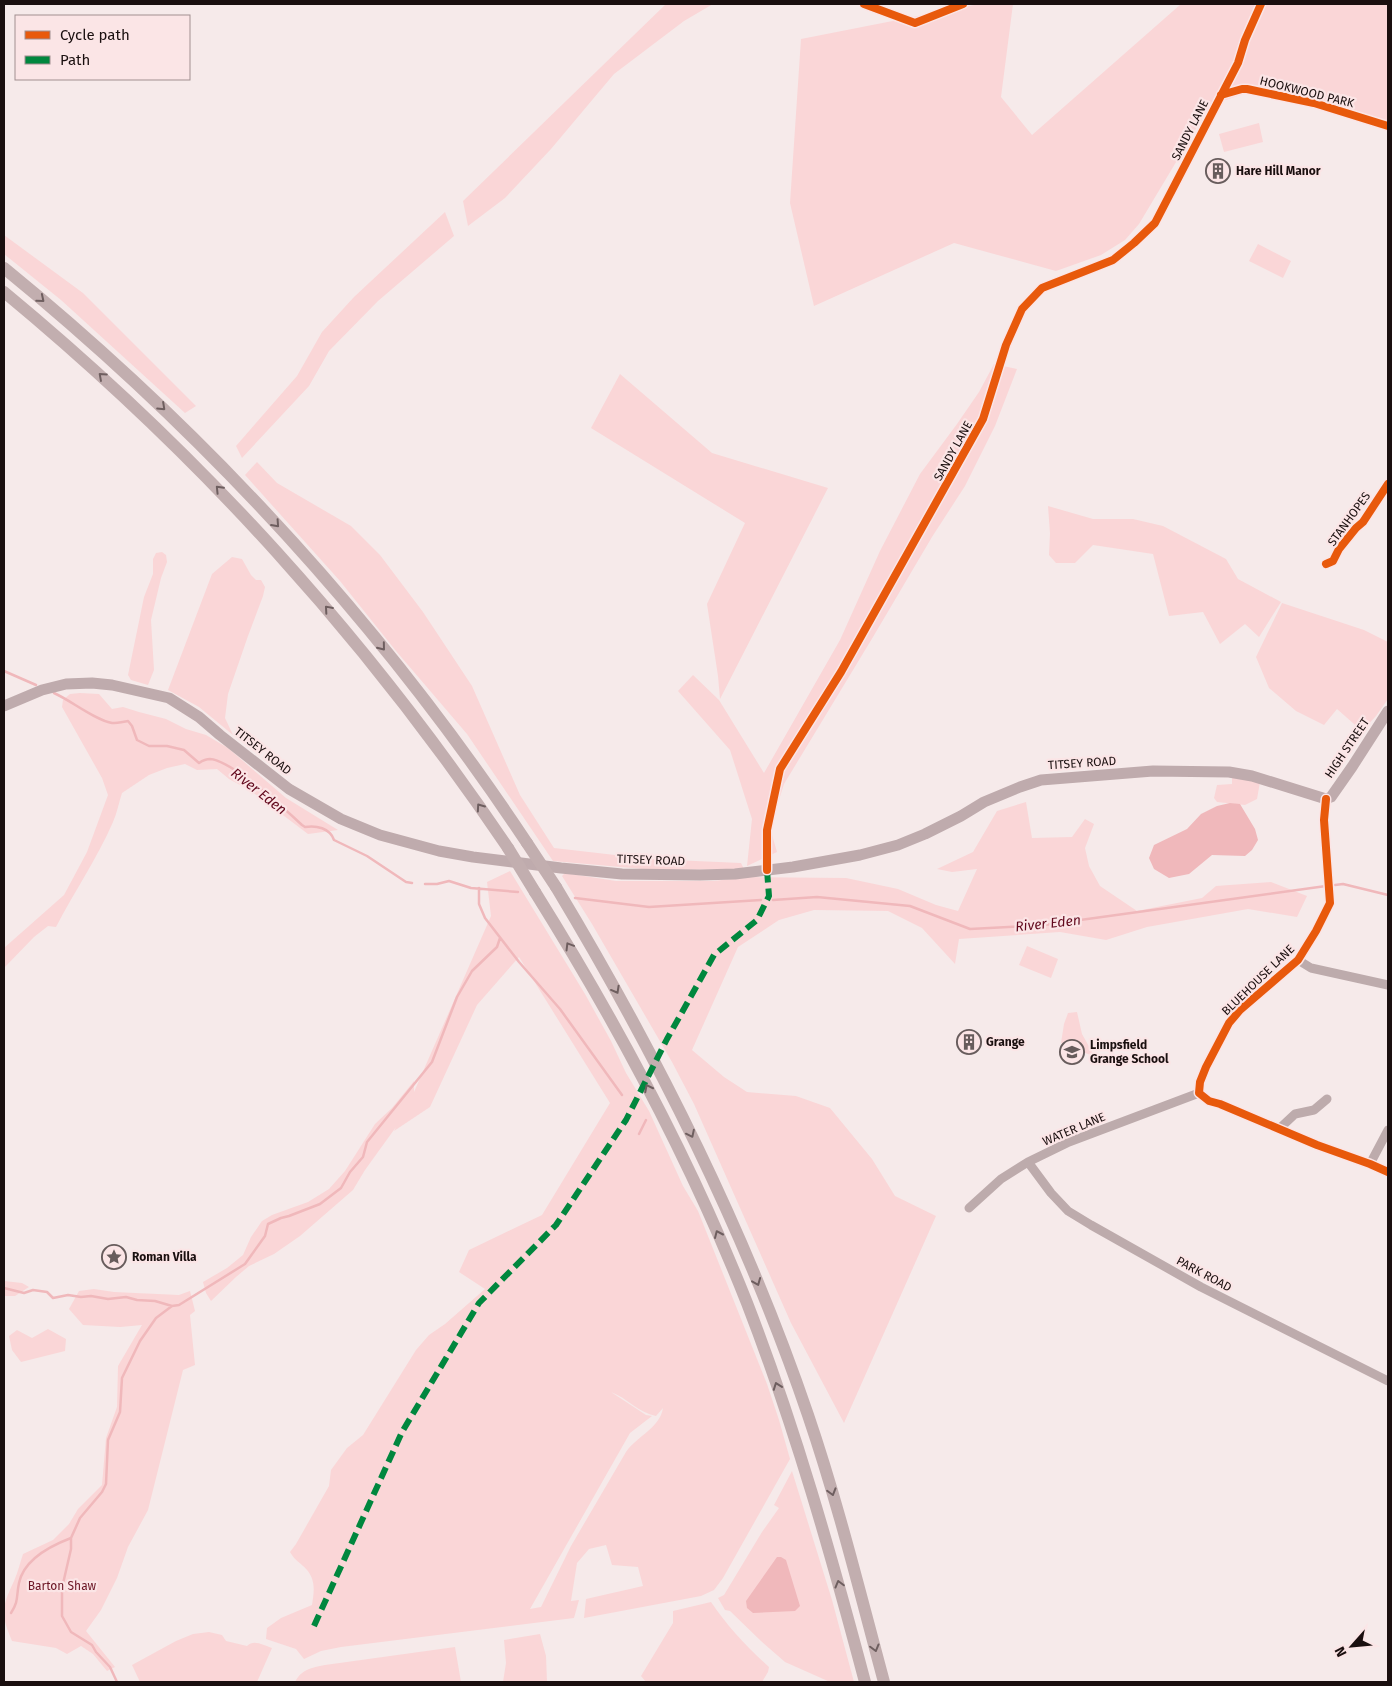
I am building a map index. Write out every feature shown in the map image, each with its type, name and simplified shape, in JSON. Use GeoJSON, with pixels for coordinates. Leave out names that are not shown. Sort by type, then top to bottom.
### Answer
{"type":"FeatureCollection","features":[{"type":"Feature","properties":{"kind":"highway"},"geometry":{"type":"LineString","coordinates":[[4,268],[118,365],[178,422],[264,511],[350,608],[408,678],[486,784],[556,888],[632,1020],[698,1148],[756,1280],[818,1445],[884,1682]]}},
{"type":"Feature","properties":{"kind":"highway"},"geometry":{"type":"LineString","coordinates":[[4,292],[76,352],[143,413],[275,548],[399,695],[446,758],[508,848],[598,995],[665,1123],[730,1263],[762,1344],[805,1467],[831,1553],[865,1682]]}},
{"type":"Feature","properties":{"kind":"main road","name":"TITSEY ROAD"},"geometry":{"type":"LineString","coordinates":[[4,706],[42,690],[66,684],[92,683],[112,685],[169,698],[199,717],[265,770],[311,803],[380,835],[439,851],[561,868],[622,874],[735,874],[850,856],[898,845],[925,834],[992,798],[1041,780],[1153,771],[1229,772],[1252,776],[1326,799]]}},
{"type":"Feature","properties":{"kind":"main road","name":"HIGH STREET"},"geometry":{"type":"LineString","coordinates":[[1326,799],[1331,797],[1388,711]]}},
{"type":"Feature","properties":{"kind":"street"},"geometry":{"type":"LineString","coordinates":[[864,4],[915,23],[963,4]]}},
{"type":"Feature","properties":{"kind":"street","name":"HOOKWOOD PARK"},"geometry":{"type":"LineString","coordinates":[[1221,95],[1242,88],[1314,103],[1388,126]]}},
{"type":"Feature","properties":{"kind":"street","name":"SANDY LANE"},"geometry":{"type":"LineString","coordinates":[[767,870],[767,830],[780,770],[841,672],[983,419],[1006,345],[1022,309],[1042,288],[1113,260],[1155,223],[1221,95]]}},
{"type":"Feature","properties":{"kind":"street","name":"STANHOPES"},"geometry":{"type":"LineString","coordinates":[[1326,564],[1333,561],[1339,549],[1363,522],[1388,484]]}},
{"type":"Feature","properties":{"kind":"street","name":"BLUEHOUSE LANE"},"geometry":{"type":"LineString","coordinates":[[1199,1093],[1200,1082],[1206,1067],[1229,1023],[1240,1010],[1298,960],[1330,903],[1324,820],[1326,799]]}},
{"type":"Feature","properties":{"kind":"street"},"geometry":{"type":"LineString","coordinates":[[1298,960],[1311,968],[1388,986]]}},
{"type":"Feature","properties":{"kind":"street"},"geometry":{"type":"LineString","coordinates":[[1199,1093],[1209,1101],[1388,1172]]}},
{"type":"Feature","properties":{"kind":"street","name":"WATER LANE"},"geometry":{"type":"LineString","coordinates":[[969,1208],[1001,1179],[1028,1162],[1070,1142],[1199,1093]]}},
{"type":"Feature","properties":{"kind":"street"},"geometry":{"type":"LineString","coordinates":[[1280,1128],[1295,1114],[1314,1110],[1327,1099]]}},
{"type":"Feature","properties":{"kind":"street"},"geometry":{"type":"LineString","coordinates":[[1370,1164],[1388,1130]]}},
{"type":"Feature","properties":{"kind":"street","name":"PARK ROAD"},"geometry":{"type":"LineString","coordinates":[[1028,1162],[1051,1193],[1068,1211],[1091,1225],[1201,1287],[1388,1381]]}},
{"type":"Feature","properties":{"kind":"green space"},"geometry":{"type":"Polygon","coordinates":[[[666,4],[713,4],[684,21],[614,74],[551,149],[505,198],[468,226],[463,201],[666,4]]]}},
{"type":"Feature","properties":{"kind":"green space"},"geometry":{"type":"Polygon","coordinates":[[[979,4],[1013,4],[1001,97],[1032,135],[1181,4],[1388,4],[1388,123],[1258,89],[1226,100],[1215,97],[1139,224],[1125,240],[1101,255],[1056,271],[954,243],[814,306],[790,203],[801,39],[979,4]]]}},
{"type":"Feature","properties":{"kind":"green space"},"geometry":{"type":"Polygon","coordinates":[[[1259,123],[1263,142],[1224,152],[1219,134],[1259,123]]]}},
{"type":"Feature","properties":{"kind":"green space"},"geometry":{"type":"Polygon","coordinates":[[[445,212],[454,236],[378,301],[329,351],[309,386],[242,458],[236,446],[297,376],[322,332],[354,297],[445,212]]]}},
{"type":"Feature","properties":{"kind":"green space"},"geometry":{"type":"Polygon","coordinates":[[[4,235],[83,293],[196,406],[185,413],[61,300],[4,254],[4,235]]]}},
{"type":"Feature","properties":{"kind":"green space"},"geometry":{"type":"Polygon","coordinates":[[[1258,244],[1291,261],[1283,278],[1249,261],[1258,244]]]}},
{"type":"Feature","properties":{"kind":"green space"},"geometry":{"type":"Polygon","coordinates":[[[994,364],[1017,369],[995,426],[965,486],[932,537],[784,784],[770,828],[777,852],[747,866],[752,819],[730,750],[678,691],[693,675],[719,700],[764,773],[840,640],[880,551],[920,474],[979,392],[994,364]]]}},
{"type":"Feature","properties":{"kind":"green space"},"geometry":{"type":"Polygon","coordinates":[[[620,374],[712,453],[828,488],[720,699],[707,604],[745,523],[591,428],[620,374]]]}},
{"type":"Feature","properties":{"kind":"green space"},"geometry":{"type":"Polygon","coordinates":[[[257,462],[277,483],[351,526],[380,555],[423,612],[472,686],[520,795],[554,848],[650,859],[741,863],[744,869],[655,870],[553,861],[467,734],[396,651],[340,581],[245,475],[257,462]]]}},
{"type":"Feature","properties":{"kind":"green space"},"geometry":{"type":"Polygon","coordinates":[[[1048,506],[1093,519],[1133,519],[1163,526],[1226,559],[1238,579],[1281,602],[1259,637],[1245,624],[1220,644],[1203,612],[1169,616],[1153,554],[1093,545],[1075,563],[1056,563],[1049,555],[1048,506]]]}},
{"type":"Feature","properties":{"kind":"green space"},"geometry":{"type":"Polygon","coordinates":[[[162,552],[166,555],[167,562],[161,578],[151,620],[154,670],[148,685],[131,680],[128,675],[144,597],[153,574],[153,559],[156,553],[162,552]]]}},
{"type":"Feature","properties":{"kind":"green space"},"geometry":{"type":"Polygon","coordinates":[[[232,557],[242,559],[251,575],[256,580],[261,580],[265,587],[228,694],[225,718],[233,735],[199,707],[168,690],[212,574],[232,557]]]}},
{"type":"Feature","properties":{"kind":"green space"},"geometry":{"type":"Polygon","coordinates":[[[1282,603],[1364,630],[1388,642],[1388,699],[1362,731],[1337,709],[1324,725],[1296,711],[1269,688],[1256,657],[1282,603]]]}},
{"type":"Feature","properties":{"kind":"green space"},"geometry":{"type":"Polygon","coordinates":[[[70,694],[99,694],[112,709],[123,707],[166,719],[186,729],[206,735],[228,748],[286,798],[338,830],[308,834],[251,791],[229,779],[217,769],[197,770],[185,764],[149,775],[122,793],[107,836],[56,927],[48,926],[34,937],[4,968],[4,948],[64,895],[87,852],[108,795],[102,778],[62,707],[63,700],[70,694]]]}},
{"type":"Feature","properties":{"kind":"green space"},"geometry":{"type":"Polygon","coordinates":[[[1232,775],[1260,782],[1257,799],[1245,805],[1217,802],[1214,798],[1217,785],[1232,784],[1232,775]]]}},
{"type":"Feature","properties":{"kind":"green space"},"geometry":{"type":"Polygon","coordinates":[[[1026,802],[1032,838],[1072,837],[1085,819],[1094,824],[1085,848],[1089,866],[1100,886],[1137,911],[1202,898],[1216,886],[1271,882],[1307,896],[1297,917],[1248,909],[1147,927],[1106,940],[1060,932],[959,939],[955,964],[922,928],[888,911],[814,910],[779,920],[738,947],[692,1050],[724,1077],[747,1092],[796,1096],[830,1108],[872,1159],[895,1196],[936,1216],[844,1423],[791,1323],[694,1104],[672,1062],[562,876],[565,873],[616,881],[714,881],[749,877],[846,878],[898,889],[936,905],[958,911],[977,869],[952,872],[937,869],[973,852],[997,811],[1026,802]]]}},
{"type":"Feature","properties":{"kind":"green space"},"geometry":{"type":"Polygon","coordinates":[[[510,871],[585,994],[626,1073],[649,1111],[683,1186],[698,1211],[767,1384],[790,1459],[723,1578],[714,1590],[701,1596],[584,1618],[586,1599],[643,1586],[638,1567],[612,1565],[606,1545],[589,1549],[577,1563],[571,1601],[579,1600],[574,1618],[341,1647],[321,1651],[304,1659],[296,1649],[266,1639],[267,1628],[281,1618],[312,1605],[314,1591],[312,1578],[290,1552],[329,1486],[331,1470],[347,1448],[363,1435],[416,1350],[429,1335],[445,1324],[485,1289],[459,1272],[469,1250],[542,1215],[610,1103],[519,957],[477,1005],[430,1107],[394,1131],[396,1127],[353,1190],[300,1236],[274,1254],[249,1266],[211,1301],[206,1293],[203,1282],[227,1268],[243,1255],[251,1237],[262,1221],[272,1215],[308,1202],[329,1189],[345,1171],[375,1124],[392,1108],[414,1081],[414,1092],[491,916],[487,882],[510,871]],[[611,1392],[646,1415],[652,1416],[630,1433],[530,1609],[541,1607],[571,1546],[626,1452],[658,1421],[661,1415],[663,1408],[656,1416],[639,1409],[611,1392]]]}},
{"type":"Feature","properties":{"kind":"green space"},"geometry":{"type":"Polygon","coordinates":[[[1027,946],[1058,959],[1051,978],[1019,965],[1027,946]]]}},
{"type":"Feature","properties":{"kind":"green space"},"geometry":{"type":"Polygon","coordinates":[[[1077,1012],[1082,1034],[1095,1057],[1061,1043],[1068,1013],[1077,1012]]]}},
{"type":"Feature","properties":{"kind":"green space"},"geometry":{"type":"Polygon","coordinates":[[[4,1281],[22,1283],[29,1287],[15,1296],[4,1296],[4,1281]]]}},
{"type":"Feature","properties":{"kind":"green space","name":"Barton Shaw"},"geometry":{"type":"Polygon","coordinates":[[[94,1289],[114,1292],[179,1295],[190,1291],[195,1311],[190,1315],[195,1365],[183,1370],[148,1510],[128,1547],[117,1578],[101,1610],[86,1631],[115,1667],[107,1671],[93,1654],[81,1646],[67,1654],[56,1648],[12,1641],[4,1617],[7,1597],[23,1554],[53,1540],[69,1524],[78,1509],[102,1485],[106,1438],[117,1407],[118,1366],[142,1325],[120,1327],[83,1325],[69,1309],[79,1291],[94,1289]]]}},
{"type":"Feature","properties":{"kind":"green space"},"geometry":{"type":"Polygon","coordinates":[[[48,1329],[66,1339],[65,1351],[21,1362],[12,1350],[9,1336],[17,1330],[32,1338],[48,1329]]]}},
{"type":"Feature","properties":{"kind":"green space"},"geometry":{"type":"Polygon","coordinates":[[[792,1471],[832,1600],[854,1682],[830,1682],[785,1662],[730,1611],[725,1610],[718,1598],[724,1595],[762,1532],[779,1508],[774,1505],[792,1471]]]}},
{"type":"Feature","properties":{"kind":"green space"},"geometry":{"type":"Polygon","coordinates":[[[711,1602],[738,1636],[769,1667],[762,1682],[646,1682],[641,1676],[673,1623],[673,1611],[711,1602]]]}},
{"type":"Feature","properties":{"kind":"green space"},"geometry":{"type":"Polygon","coordinates":[[[209,1632],[222,1635],[226,1641],[247,1646],[256,1643],[272,1648],[257,1682],[140,1682],[132,1665],[176,1641],[193,1634],[209,1632]]]}},
{"type":"Feature","properties":{"kind":"green space"},"geometry":{"type":"Polygon","coordinates":[[[540,1634],[546,1656],[547,1682],[503,1682],[506,1663],[504,1640],[540,1634]]]}},
{"type":"Feature","properties":{"kind":"green space"},"geometry":{"type":"Polygon","coordinates":[[[455,1647],[461,1682],[295,1682],[304,1672],[320,1666],[455,1647]]]}},
{"type":"Feature","properties":{"kind":"shaded area"},"geometry":{"type":"Polygon","coordinates":[[[1230,803],[1240,804],[1255,829],[1258,840],[1252,850],[1245,856],[1212,855],[1189,874],[1169,878],[1154,869],[1149,858],[1154,845],[1187,829],[1201,814],[1217,806],[1230,803]]]}},
{"type":"Feature","properties":{"kind":"shaded area"},"geometry":{"type":"Polygon","coordinates":[[[777,1557],[786,1560],[800,1606],[795,1611],[753,1613],[747,1608],[746,1601],[777,1557]]]}},
{"type":"Feature","properties":{"kind":"waterway","name":"River Eden"},"geometry":{"type":"LineString","coordinates":[[4,671],[36,685]]}},
{"type":"Feature","properties":{"kind":"waterway","name":"River Eden"},"geometry":{"type":"LineString","coordinates":[[54,693],[105,721],[112,723],[128,721],[137,740],[149,746],[167,746],[184,750],[199,763],[210,759],[231,768],[258,787],[305,827],[314,826],[326,830],[334,840],[367,856],[406,882],[412,883]]}},
{"type":"Feature","properties":{"kind":"waterway","name":"River Eden"},"geometry":{"type":"LineString","coordinates":[[425,884],[449,881],[471,888],[518,892]]}},
{"type":"Feature","properties":{"kind":"waterway","name":"River Eden"},"geometry":{"type":"LineString","coordinates":[[1335,885],[1343,884],[1388,895]]}},
{"type":"Feature","properties":{"kind":"waterway","name":"River Eden"},"geometry":{"type":"LineString","coordinates":[[773,900],[817,897],[910,906],[970,929],[1044,925],[1326,886]]}},
{"type":"Feature","properties":{"kind":"waterway"},"geometry":{"type":"LineString","coordinates":[[479,888],[479,904],[485,918],[519,962],[560,1009],[622,1095]]}},
{"type":"Feature","properties":{"kind":"waterway","name":"River Eden"},"geometry":{"type":"LineString","coordinates":[[575,898],[649,907],[761,900]]}},
{"type":"Feature","properties":{"kind":"waterway"},"geometry":{"type":"LineString","coordinates":[[4,1288],[24,1293],[33,1290],[47,1292],[53,1298],[68,1295],[108,1299],[126,1297],[155,1301],[172,1306],[179,1305],[245,1264],[265,1236],[268,1224],[320,1204],[341,1188],[350,1172],[363,1157],[367,1142],[432,1062],[457,997],[472,971],[497,947],[500,938]]}},
{"type":"Feature","properties":{"kind":"waterway"},"geometry":{"type":"LineString","coordinates":[[639,1134],[646,1120]]}},
{"type":"Feature","properties":{"kind":"waterway"},"geometry":{"type":"LineString","coordinates":[[117,1682],[110,1667],[92,1645],[71,1632],[62,1616],[62,1588],[71,1549],[71,1538],[80,1518],[102,1492],[106,1484],[108,1440],[120,1412],[122,1378],[140,1341],[156,1318],[172,1306]]}},
{"type":"Feature","properties":{"kind":"waterway"},"geometry":{"type":"LineString","coordinates":[[11,1613],[16,1602],[19,1583],[26,1567],[39,1554],[71,1538]]}},
{"type":"Feature","properties":{"kind":"marked path"},"geometry":{"type":"LineString","coordinates":[[314,1626],[402,1432],[479,1303],[556,1225],[626,1120],[667,1039],[714,955],[757,920],[769,896],[767,870]]}},
{"type":"Feature","properties":{"kind":"cycle path"},"geometry":{"type":"LineString","coordinates":[[864,4],[915,23],[963,4]]}},
{"type":"Feature","properties":{"kind":"cycle path"},"geometry":{"type":"LineString","coordinates":[[767,870],[767,830],[780,769],[841,672],[983,419],[1006,345],[1022,309],[1042,288],[1113,260],[1155,223],[1238,63],[1245,40],[1261,4]]}},
{"type":"Feature","properties":{"kind":"cycle path"},"geometry":{"type":"LineString","coordinates":[[1221,95],[1247,89],[1314,103],[1388,126]]}},
{"type":"Feature","properties":{"kind":"cycle path"},"geometry":{"type":"LineString","coordinates":[[1326,564],[1333,561],[1339,549],[1363,522],[1388,484]]}},
{"type":"Feature","properties":{"kind":"cycle path"},"geometry":{"type":"LineString","coordinates":[[1326,799],[1324,820],[1330,903],[1298,960],[1240,1010],[1229,1023],[1206,1067],[1200,1082],[1199,1093],[1209,1101],[1388,1172]]}},
{"type":"Feature","properties":{"kind":"place","name":"Hare Hill Manor"},"geometry":{"type":"Point","coordinates":[1218,171]}},
{"type":"Feature","properties":{"kind":"place","name":"Grange"},"geometry":{"type":"Point","coordinates":[969,1042]}},
{"type":"Feature","properties":{"kind":"place","name":"Limpsfield Grange School"},"geometry":{"type":"Point","coordinates":[1072,1052]}},
{"type":"Feature","properties":{"kind":"place","name":"Roman Villa"},"geometry":{"type":"Point","coordinates":[114,1257]}}]}
